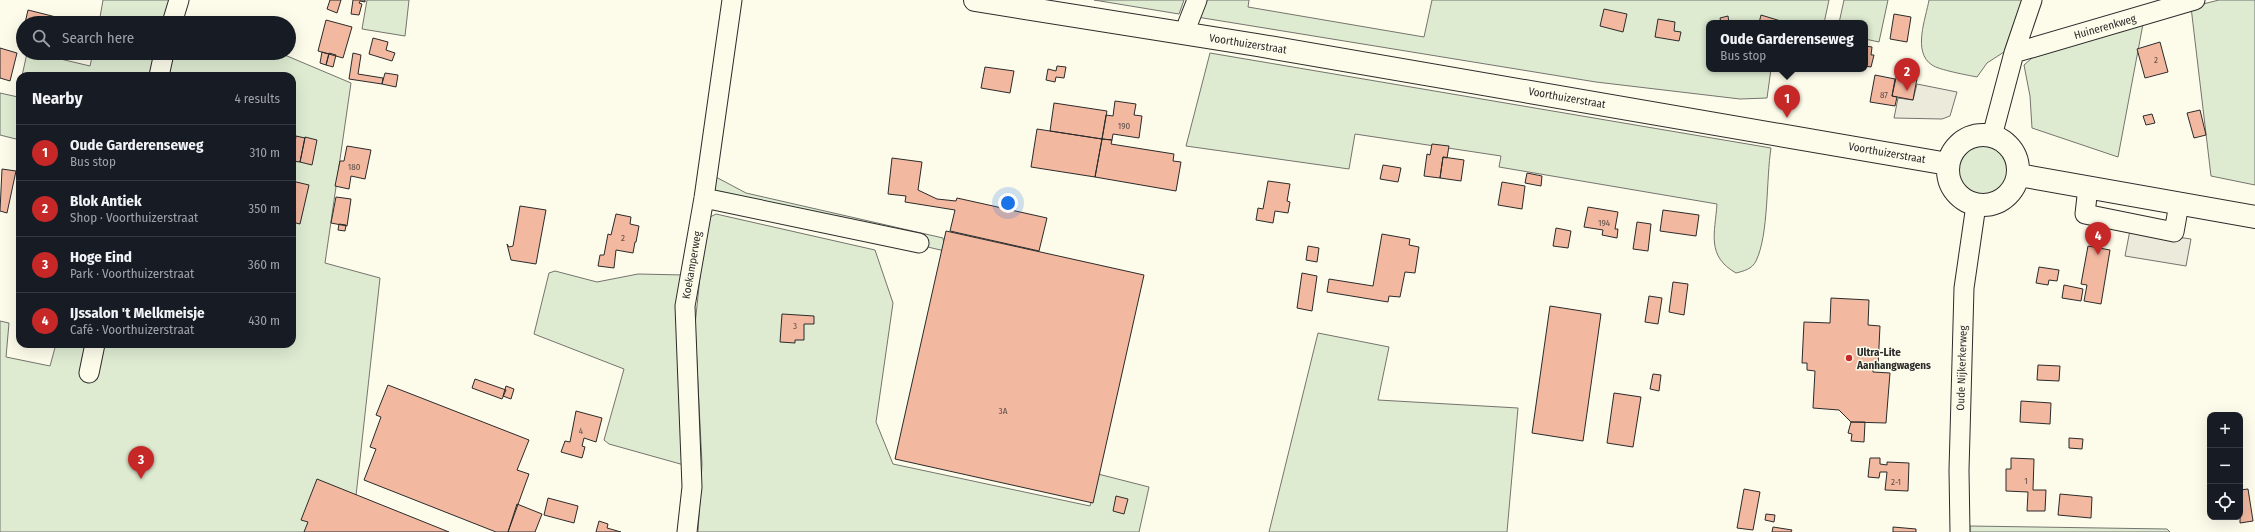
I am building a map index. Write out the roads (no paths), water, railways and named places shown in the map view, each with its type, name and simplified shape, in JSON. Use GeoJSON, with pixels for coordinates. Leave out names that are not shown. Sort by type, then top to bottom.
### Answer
{"type":"FeatureCollection","features":[{"type":"Feature","properties":{"kind":"main road","name":"Voorthuizerstraat"},"geometry":{"type":"LineString","coordinates":[[975,0],[1186,34],[1948,164]]}},
{"type":"Feature","properties":{"kind":"main road"},"geometry":{"type":"LineString","coordinates":[[1980,135],[1992,136],[2000,139],[2013,150],[2017,158],[2019,175],[2013,190],[2007,197],[1992,205],[1976,205],[1962,199],[1952,187],[1948,172],[1948,164],[1952,153],[1959,144],[1969,138],[1980,135]]}},
{"type":"Feature","properties":{"kind":"main road"},"geometry":{"type":"LineString","coordinates":[[2019,175],[2255,217]]}},
{"type":"Feature","properties":{"kind":"street"},"geometry":{"type":"LineString","coordinates":[[174,16],[179,0]]}},
{"type":"Feature","properties":{"kind":"street","name":"Koekamperweg"},"geometry":{"type":"LineString","coordinates":[[687,532],[692,487],[685,306],[704,198],[732,0]]}},
{"type":"Feature","properties":{"kind":"street"},"geometry":{"type":"LineString","coordinates":[[1186,34],[1188,23],[1197,0]]}},
{"type":"Feature","properties":{"kind":"street"},"geometry":{"type":"LineString","coordinates":[[1992,136],[2014,53],[2032,0]]}},
{"type":"Feature","properties":{"kind":"street","name":"Huinerenkweg"},"geometry":{"type":"LineString","coordinates":[[2014,53],[2196,0]]}},
{"type":"Feature","properties":{"kind":"street"},"geometry":{"type":"LineString","coordinates":[[160,72],[162,60]]}},
{"type":"Feature","properties":{"kind":"street"},"geometry":{"type":"LineString","coordinates":[[704,198],[918,243]]}},
{"type":"Feature","properties":{"kind":"street","name":"Oude Nijkerkerweg"},"geometry":{"type":"LineString","coordinates":[[1960,532],[1959,470],[1964,288],[1976,205]]}},
{"type":"Feature","properties":{"kind":"street"},"geometry":{"type":"LineString","coordinates":[[89,373],[94,348]]}},
{"type":"Feature","properties":{"kind":"place","name":"Blok Antiek"},"geometry":{"type":"Point","coordinates":[1907,91]}},
{"type":"Feature","properties":{"kind":"place","name":"Oude Garderenseweg"},"geometry":{"type":"Point","coordinates":[1787,118]}},
{"type":"Feature","properties":{"kind":"place","name":"IJssalon 't Melkmeisje"},"geometry":{"type":"Point","coordinates":[2098,255]}},
{"type":"Feature","properties":{"kind":"place","name":"Ultra-Lite Aanhangwagens"},"geometry":{"type":"Point","coordinates":[1849,358]}},
{"type":"Feature","properties":{"kind":"place","name":"Hoge Eind"},"geometry":{"type":"Point","coordinates":[141,479]}}]}
